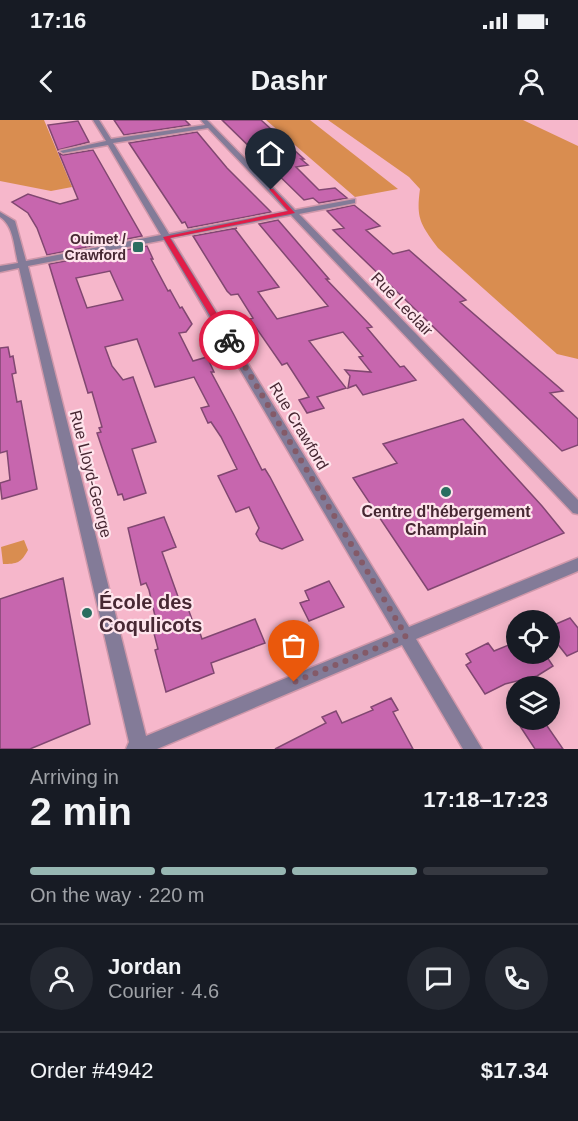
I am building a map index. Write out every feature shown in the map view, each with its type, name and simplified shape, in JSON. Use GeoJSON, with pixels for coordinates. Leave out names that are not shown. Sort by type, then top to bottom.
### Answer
{"type":"FeatureCollection","features":[{"type":"Feature","properties":{"kind":"street","name":"Rue Crawford"},"geometry":{"type":"LineString","coordinates":[[96,120],[473,749]]}},
{"type":"Feature","properties":{"kind":"street"},"geometry":{"type":"LineString","coordinates":[[63,151],[207,123]]}},
{"type":"Feature","properties":{"kind":"street","name":"Rue Leclair"},"geometry":{"type":"LineString","coordinates":[[207,123],[578,509]]}},
{"type":"Feature","properties":{"kind":"street"},"geometry":{"type":"LineString","coordinates":[[0,269],[352,201]]}},
{"type":"Feature","properties":{"kind":"street","name":"Rue Lloyd-George"},"geometry":{"type":"LineString","coordinates":[[0,214],[10,221],[14,228],[138,748]]}},
{"type":"Feature","properties":{"kind":"street"},"geometry":{"type":"LineString","coordinates":[[138,748],[578,564]]}},
{"type":"Feature","properties":{"kind":"shaded area"},"geometry":{"type":"Polygon","coordinates":[[[0,120],[44,120],[72,187],[51,191],[0,181],[0,120]]]}},
{"type":"Feature","properties":{"kind":"shaded area"},"geometry":{"type":"Polygon","coordinates":[[[266,120],[310,120],[398,189],[355,197],[266,120]]]}},
{"type":"Feature","properties":{"kind":"shaded area"},"geometry":{"type":"Polygon","coordinates":[[[328,120],[523,120],[578,146],[578,359],[557,354],[438,248],[427,233],[419,214],[420,189],[409,177],[328,120]]]}},
{"type":"Feature","properties":{"kind":"shaded area"},"geometry":{"type":"Polygon","coordinates":[[[24,540],[28,550],[23,558],[15,563],[3,564],[1,547],[24,540]]]}},
{"type":"Feature","properties":{"kind":"building"},"geometry":{"type":"Polygon","coordinates":[[[114,120],[185,120],[190,125],[124,135],[114,120]]]}},
{"type":"Feature","properties":{"kind":"building"},"geometry":{"type":"Polygon","coordinates":[[[222,120],[261,120],[304,159],[301,159],[308,165],[296,167],[319,190],[335,188],[347,198],[319,203],[313,198],[304,200],[222,120]]]}},
{"type":"Feature","properties":{"kind":"building"},"geometry":{"type":"Polygon","coordinates":[[[78,121],[89,142],[58,150],[48,125],[78,121]]]}},
{"type":"Feature","properties":{"kind":"building"},"geometry":{"type":"Polygon","coordinates":[[[197,132],[227,168],[271,212],[188,228],[185,222],[182,223],[129,143],[197,132]]]}},
{"type":"Feature","properties":{"kind":"building"},"geometry":{"type":"Polygon","coordinates":[[[93,150],[142,236],[47,255],[37,228],[28,213],[12,202],[28,194],[60,204],[78,199],[59,153],[63,155],[93,150]]]}},
{"type":"Feature","properties":{"kind":"building"},"geometry":{"type":"Polygon","coordinates":[[[354,205],[380,226],[366,230],[393,254],[409,250],[466,300],[460,302],[563,391],[550,393],[578,419],[578,445],[562,451],[333,230],[344,228],[327,211],[354,205]]]}},
{"type":"Feature","properties":{"kind":"building"},"geometry":{"type":"Polygon","coordinates":[[[278,220],[329,279],[326,279],[372,327],[367,328],[400,367],[404,366],[416,380],[363,395],[356,385],[348,388],[350,376],[345,370],[371,372],[359,357],[363,356],[343,332],[309,341],[346,388],[317,397],[324,408],[307,413],[299,400],[309,397],[287,363],[282,365],[250,319],[253,318],[238,294],[231,295],[227,291],[193,236],[237,228],[235,229],[279,287],[258,292],[277,319],[328,306],[259,224],[278,220]]]}},
{"type":"Feature","properties":{"kind":"building"},"geometry":{"type":"Polygon","coordinates":[[[147,246],[153,259],[151,259],[168,291],[170,290],[192,324],[186,332],[179,333],[193,361],[207,357],[214,372],[211,372],[262,470],[265,469],[270,477],[303,540],[282,549],[260,541],[256,534],[259,528],[249,507],[236,512],[218,476],[237,469],[221,437],[211,422],[208,423],[201,408],[209,406],[194,377],[155,387],[137,339],[105,347],[112,366],[123,380],[133,377],[156,442],[132,449],[146,493],[124,500],[122,494],[118,495],[97,433],[101,432],[99,428],[102,427],[92,392],[88,393],[49,264],[147,246]],[[110,271],[76,278],[87,308],[123,300],[110,271]]]}},
{"type":"Feature","properties":{"kind":"building"},"geometry":{"type":"Polygon","coordinates":[[[8,347],[10,357],[13,356],[16,373],[12,374],[17,402],[21,401],[37,489],[2,499],[0,483],[10,480],[7,451],[0,453],[0,348],[8,347]]]}},
{"type":"Feature","properties":{"kind":"building","name":"Centre d'hébergement Champlain"},"geometry":{"type":"Polygon","coordinates":[[[463,419],[564,533],[428,590],[353,478],[397,463],[383,444],[463,419]]]}},
{"type":"Feature","properties":{"kind":"building"},"geometry":{"type":"Polygon","coordinates":[[[164,517],[176,547],[162,552],[181,605],[186,603],[197,633],[200,633],[202,639],[255,619],[265,643],[211,663],[214,673],[166,692],[155,650],[158,649],[150,618],[155,616],[149,590],[146,583],[141,585],[128,528],[164,517]]]}},
{"type":"Feature","properties":{"kind":"building"},"geometry":{"type":"Polygon","coordinates":[[[63,578],[90,724],[30,749],[0,749],[0,599],[63,578]]]}},
{"type":"Feature","properties":{"kind":"building"},"geometry":{"type":"Polygon","coordinates":[[[329,581],[344,607],[309,621],[300,603],[309,600],[305,591],[329,581]]]}},
{"type":"Feature","properties":{"kind":"building"},"geometry":{"type":"Polygon","coordinates":[[[570,618],[578,628],[578,651],[567,656],[560,647],[560,622],[570,618]]]}},
{"type":"Feature","properties":{"kind":"building"},"geometry":{"type":"Polygon","coordinates":[[[488,643],[494,651],[506,646],[506,664],[552,664],[553,666],[537,676],[506,676],[506,684],[485,694],[466,665],[471,662],[466,654],[488,643]]]}},
{"type":"Feature","properties":{"kind":"building"},"geometry":{"type":"Polygon","coordinates":[[[391,698],[398,710],[393,712],[413,749],[275,749],[326,723],[322,717],[336,711],[342,723],[373,710],[371,707],[391,698]]]}},
{"type":"Feature","properties":{"kind":"building"},"geometry":{"type":"Polygon","coordinates":[[[523,730],[550,730],[563,749],[535,749],[523,730]]]}},
{"type":"Feature","properties":{"kind":"way so far"},"geometry":{"type":"LineString","coordinates":[[229,340],[406,636],[294,682]]}},
{"type":"Feature","properties":{"kind":"place","name":"Ouimet / Crawford"},"geometry":{"type":"Point","coordinates":[138,247]}},
{"type":"Feature","properties":{"kind":"place","name":"Centre d'hébergement Champlain"},"geometry":{"type":"Point","coordinates":[446,492]}},
{"type":"Feature","properties":{"kind":"place","name":"École des Coqulicots"},"geometry":{"type":"Point","coordinates":[87,613]}},
{"type":"Feature","properties":{"kind":"route"},"geometry":{"type":"LineString","coordinates":[[229,340],[166,237],[292,212],[271,190]]}}]}
